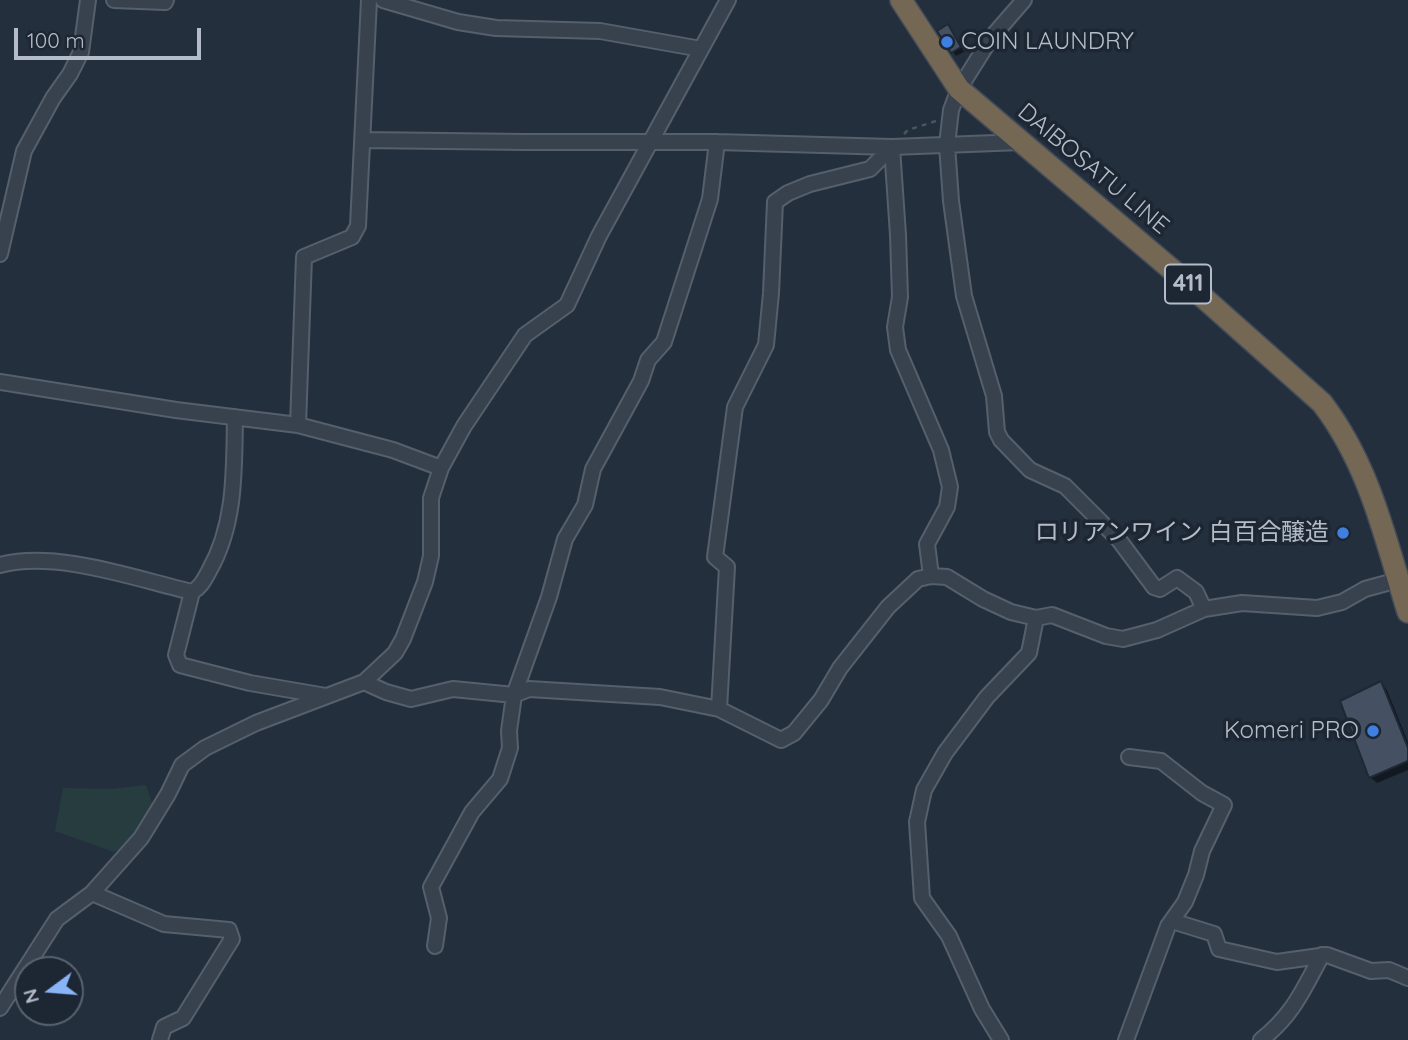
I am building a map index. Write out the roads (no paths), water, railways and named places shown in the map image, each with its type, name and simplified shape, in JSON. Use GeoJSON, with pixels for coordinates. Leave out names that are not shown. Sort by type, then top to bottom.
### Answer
{"type":"FeatureCollection","features":[{"type":"Feature","properties":{"kind":"highway","name":"DAIBOSATU LINE"},"geometry":{"type":"LineString","coordinates":[[901,0],[959,89],[1229,319],[1322,403],[1338,424],[1364,474],[1408,612]]}},
{"type":"Feature","properties":{"kind":"street"},"geometry":{"type":"LineString","coordinates":[[0,254],[24,151],[53,98],[71,74],[81,52],[88,0]]}},
{"type":"Feature","properties":{"kind":"street"},"geometry":{"type":"LineString","coordinates":[[114,0],[166,0]]}},
{"type":"Feature","properties":{"kind":"street"},"geometry":{"type":"LineString","coordinates":[[298,425],[304,257],[352,237],[358,226],[369,0]]}},
{"type":"Feature","properties":{"kind":"street"},"geometry":{"type":"LineString","coordinates":[[383,0],[458,22],[496,28],[600,31],[701,49]]}},
{"type":"Feature","properties":{"kind":"street"},"geometry":{"type":"LineString","coordinates":[[0,1009],[57,919],[92,893],[141,838],[182,765],[205,748],[256,723],[364,681],[395,653],[425,582],[431,556],[431,498],[441,468],[464,426],[525,334],[567,305],[599,236],[728,0]]}},
{"type":"Feature","properties":{"kind":"street"},"geometry":{"type":"LineString","coordinates":[[1024,0],[991,38],[959,89],[950,117],[947,145],[951,201],[964,296],[994,396],[997,432],[1001,440],[1030,470],[1065,486],[1119,540],[1154,587],[1160,589],[1177,578],[1196,592],[1204,609]]}},
{"type":"Feature","properties":{"kind":"street"},"geometry":{"type":"LineString","coordinates":[[363,140],[717,142],[892,147],[1021,142]]}},
{"type":"Feature","properties":{"kind":"street"},"geometry":{"type":"LineString","coordinates":[[435,946],[439,918],[431,887],[472,812],[500,779],[510,748],[509,731],[514,695],[550,597],[565,539],[584,505],[593,469],[641,381],[648,360],[664,342],[710,199],[717,142]]}},
{"type":"Feature","properties":{"kind":"street"},"geometry":{"type":"LineString","coordinates":[[892,147],[900,297],[895,327],[898,350],[942,450],[950,487],[947,507],[927,544],[931,576]]}},
{"type":"Feature","properties":{"kind":"street"},"geometry":{"type":"LineString","coordinates":[[719,709],[727,567],[715,557],[735,407],[765,345],[771,293],[775,202],[810,184],[870,169],[892,147]]}},
{"type":"Feature","properties":{"kind":"street"},"geometry":{"type":"LineString","coordinates":[[0,382],[176,410],[298,425],[393,450],[441,468]]}},
{"type":"Feature","properties":{"kind":"street"},"geometry":{"type":"LineString","coordinates":[[0,565],[16,561],[66,562],[192,592],[200,588],[221,550],[234,489],[235,417]]}},
{"type":"Feature","properties":{"kind":"street"},"geometry":{"type":"LineString","coordinates":[[364,681],[386,692],[411,699],[453,689],[514,695],[529,689],[660,697],[719,709],[782,740],[794,733],[821,700],[840,668],[888,607],[918,579],[947,577],[1011,612],[1036,618],[1052,615],[1106,636],[1123,639],[1157,630],[1204,609],[1242,603],[1317,608],[1342,602],[1365,589],[1398,580]]}},
{"type":"Feature","properties":{"kind":"street"},"geometry":{"type":"LineString","coordinates":[[192,592],[176,655],[180,665],[250,684],[326,696]]}},
{"type":"Feature","properties":{"kind":"street"},"geometry":{"type":"LineString","coordinates":[[1001,1040],[982,1009],[949,936],[922,898],[918,822],[924,790],[945,752],[987,697],[1030,653],[1036,618]]}},
{"type":"Feature","properties":{"kind":"street"},"geometry":{"type":"LineString","coordinates":[[1126,1040],[1171,921],[1185,902],[1196,876],[1202,851],[1224,805],[1202,793],[1160,761],[1129,757]]}},
{"type":"Feature","properties":{"kind":"street"},"geometry":{"type":"LineString","coordinates":[[92,893],[164,924],[229,930],[232,939],[183,1018],[164,1027],[160,1040]]}},
{"type":"Feature","properties":{"kind":"street"},"geometry":{"type":"LineString","coordinates":[[1171,921],[1214,934],[1219,950],[1277,962],[1322,955],[1371,971],[1389,970],[1408,978]]}},
{"type":"Feature","properties":{"kind":"street"},"geometry":{"type":"LineString","coordinates":[[1261,1040],[1277,1028],[1293,1009],[1322,955]]}},
{"type":"Feature","properties":{"kind":"place","name":"COIN LAUNDRY"},"geometry":{"type":"Point","coordinates":[947,42]}},
{"type":"Feature","properties":{"kind":"place","name":"ロリアンワイン 白百合醸造"},"geometry":{"type":"Point","coordinates":[1343,533]}},
{"type":"Feature","properties":{"kind":"place","name":"Komeri PRO"},"geometry":{"type":"Point","coordinates":[1373,731]}}]}
